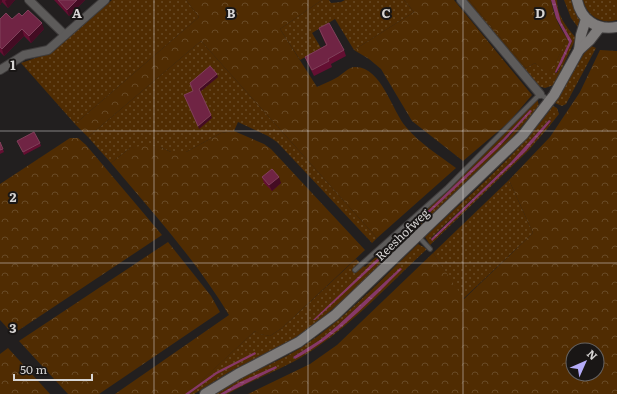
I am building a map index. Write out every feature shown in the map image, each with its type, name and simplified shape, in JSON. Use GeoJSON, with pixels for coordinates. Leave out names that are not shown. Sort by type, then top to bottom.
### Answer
{"type":"FeatureCollection","features":[{"type":"Feature","properties":{"kind":"street"},"geometry":{"type":"LineString","coordinates":[[29,0],[65,35]]}},
{"type":"Feature","properties":{"kind":"street"},"geometry":{"type":"LineString","coordinates":[[0,70],[24,55],[48,50],[105,0]]}},
{"type":"Feature","properties":{"kind":"street"},"geometry":{"type":"LineString","coordinates":[[461,0],[540,94]]}},
{"type":"Feature","properties":{"kind":"street"},"geometry":{"type":"LineString","coordinates":[[577,0],[582,13],[592,24],[606,28],[617,27]]}},
{"type":"Feature","properties":{"kind":"street","name":"Reeshofweg"},"geometry":{"type":"LineString","coordinates":[[579,50],[581,35],[586,19]]}},
{"type":"Feature","properties":{"kind":"street","name":"Reeshofweg"},"geometry":{"type":"LineString","coordinates":[[205,394],[238,374],[279,353],[316,330],[335,315],[523,135],[550,101],[579,50],[590,40],[600,27]]}},
{"type":"Feature","properties":{"kind":"lane"},"geometry":{"type":"LineString","coordinates":[[355,270],[447,188],[540,94],[550,101]]}},
{"type":"Feature","properties":{"kind":"lane"},"geometry":{"type":"LineString","coordinates":[[418,236],[430,249]]}},
{"type":"Feature","properties":{"kind":"green space"},"geometry":{"type":"Polygon","coordinates":[[[112,0],[186,0],[199,17],[75,124],[21,63],[50,53],[112,0]]]}},
{"type":"Feature","properties":{"kind":"green space"},"geometry":{"type":"Polygon","coordinates":[[[186,0],[322,0],[280,29],[317,87],[336,78],[350,68],[355,67],[364,69],[379,81],[401,120],[411,133],[456,168],[377,238],[201,41],[88,137],[75,124],[199,17],[186,0]]]}},
{"type":"Feature","properties":{"kind":"green space"},"geometry":{"type":"Polygon","coordinates":[[[322,0],[329,0],[331,3],[345,0],[404,0],[414,12],[354,50],[335,19],[312,33],[321,48],[300,60],[280,29],[322,0]]]}},
{"type":"Feature","properties":{"kind":"green space"},"geometry":{"type":"Polygon","coordinates":[[[404,0],[454,0],[532,95],[509,122],[463,161],[412,121],[381,69],[369,59],[354,50],[414,12],[404,0]]]}},
{"type":"Feature","properties":{"kind":"green space"},"geometry":{"type":"Polygon","coordinates":[[[465,0],[469,0],[526,68],[535,63],[550,75],[567,38],[569,42],[555,73],[557,73],[572,41],[561,22],[555,2],[555,0],[557,0],[560,16],[576,38],[554,85],[545,88],[538,86],[465,0]]]}},
{"type":"Feature","properties":{"kind":"green space"},"geometry":{"type":"Polygon","coordinates":[[[469,0],[551,0],[557,20],[567,38],[550,76],[535,63],[526,68],[469,0]]]}},
{"type":"Feature","properties":{"kind":"green space"},"geometry":{"type":"Polygon","coordinates":[[[564,0],[573,0],[580,19],[580,30],[571,18],[564,0]]]}},
{"type":"Feature","properties":{"kind":"green space"},"geometry":{"type":"Polygon","coordinates":[[[583,0],[617,0],[617,20],[606,21],[596,18],[588,11],[583,0]]]}},
{"type":"Feature","properties":{"kind":"green space"},"geometry":{"type":"Polygon","coordinates":[[[201,41],[377,238],[372,243],[277,142],[268,136],[238,122],[234,131],[221,133],[186,152],[171,152],[160,147],[130,148],[111,163],[88,137],[201,41]]]}},
{"type":"Feature","properties":{"kind":"green space"},"geometry":{"type":"Polygon","coordinates":[[[589,45],[596,48],[566,104],[562,106],[555,103],[589,45]]]}},
{"type":"Feature","properties":{"kind":"green space"},"geometry":{"type":"Polygon","coordinates":[[[600,50],[617,51],[617,394],[248,394],[310,364],[337,345],[433,253],[464,299],[533,233],[509,180],[550,137],[580,92],[600,50]]]}},
{"type":"Feature","properties":{"kind":"green space"},"geometry":{"type":"Polygon","coordinates":[[[537,98],[539,106],[509,141],[390,255],[386,255],[388,245],[499,139],[537,98]],[[530,110],[503,139],[389,249],[390,250],[516,129],[530,110]]]}},
{"type":"Feature","properties":{"kind":"green space"},"geometry":{"type":"Polygon","coordinates":[[[553,106],[557,108],[559,114],[528,151],[430,245],[425,237],[509,158],[553,106]],[[549,120],[511,162],[431,238],[432,240],[525,152],[551,121],[549,120]]]}},
{"type":"Feature","properties":{"kind":"green space"},"geometry":{"type":"Polygon","coordinates":[[[234,131],[264,144],[271,149],[365,250],[282,328],[270,336],[259,334],[255,331],[187,394],[115,394],[229,315],[188,256],[111,163],[130,148],[146,145],[160,147],[171,152],[186,152],[221,133],[234,131]]]}},
{"type":"Feature","properties":{"kind":"green space"},"geometry":{"type":"Polygon","coordinates":[[[70,138],[78,138],[86,145],[162,235],[13,334],[0,320],[0,184],[70,138]]]}},
{"type":"Feature","properties":{"kind":"green space"},"geometry":{"type":"Polygon","coordinates":[[[509,180],[533,233],[463,299],[433,253],[509,180]]]}},
{"type":"Feature","properties":{"kind":"green space"},"geometry":{"type":"Polygon","coordinates":[[[168,242],[211,296],[220,312],[99,394],[68,394],[19,341],[168,242]]]}},
{"type":"Feature","properties":{"kind":"green space"},"geometry":{"type":"Polygon","coordinates":[[[418,244],[427,249],[346,325],[332,336],[307,354],[285,366],[228,394],[225,394],[272,371],[233,386],[220,394],[215,394],[294,352],[320,334],[350,310],[418,244]],[[400,268],[337,326],[320,340],[293,357],[295,359],[310,350],[338,329],[364,306],[400,268]]]}},
{"type":"Feature","properties":{"kind":"green space"},"geometry":{"type":"Polygon","coordinates":[[[379,254],[381,257],[380,265],[315,324],[293,339],[229,372],[194,394],[189,394],[208,380],[191,390],[255,331],[260,334],[270,336],[282,328],[356,259],[365,267],[379,254]]]}},
{"type":"Feature","properties":{"kind":"green space"},"geometry":{"type":"Polygon","coordinates":[[[8,348],[50,394],[0,394],[0,354],[8,348]]]}},
{"type":"Feature","properties":{"kind":"water"},"geometry":{"type":"Polygon","coordinates":[[[551,0],[555,0],[561,22],[572,41],[556,73],[555,72],[569,42],[556,18],[551,0]]]}},
{"type":"Feature","properties":{"kind":"water"},"geometry":{"type":"Polygon","coordinates":[[[530,110],[532,111],[497,149],[390,250],[388,249],[503,139],[530,110]]]}},
{"type":"Feature","properties":{"kind":"water"},"geometry":{"type":"Polygon","coordinates":[[[549,120],[551,121],[525,152],[432,241],[431,239],[511,162],[549,120]]]}},
{"type":"Feature","properties":{"kind":"water"},"geometry":{"type":"Polygon","coordinates":[[[377,259],[380,260],[315,320],[313,320],[377,259]]]}},
{"type":"Feature","properties":{"kind":"water"},"geometry":{"type":"Polygon","coordinates":[[[400,268],[402,269],[361,310],[336,331],[309,351],[295,359],[293,357],[320,340],[337,326],[400,268]]]}},
{"type":"Feature","properties":{"kind":"water"},"geometry":{"type":"Polygon","coordinates":[[[255,352],[256,354],[217,374],[189,394],[185,394],[216,372],[255,352]]]}},
{"type":"Feature","properties":{"kind":"water"},"geometry":{"type":"Polygon","coordinates":[[[276,366],[277,368],[225,394],[220,394],[240,382],[276,366]]]}},
{"type":"Feature","properties":{"kind":"building"},"geometry":{"type":"Polygon","coordinates":[[[58,0],[77,0],[67,10],[58,0]]]}},
{"type":"Feature","properties":{"kind":"building"},"geometry":{"type":"Polygon","coordinates":[[[28,10],[42,23],[29,36],[22,29],[2,49],[0,47],[0,19],[6,13],[12,19],[19,13],[22,16],[28,10]]]}},
{"type":"Feature","properties":{"kind":"building"},"geometry":{"type":"Polygon","coordinates":[[[329,23],[344,50],[328,59],[329,61],[312,70],[305,57],[327,45],[319,28],[329,23]]]}},
{"type":"Feature","properties":{"kind":"building"},"geometry":{"type":"Polygon","coordinates":[[[210,66],[217,74],[199,89],[211,115],[198,126],[184,95],[193,91],[190,83],[210,66]]]}},
{"type":"Feature","properties":{"kind":"building"},"geometry":{"type":"Polygon","coordinates":[[[34,132],[40,143],[23,152],[17,141],[34,132]]]}},
{"type":"Feature","properties":{"kind":"building"},"geometry":{"type":"Polygon","coordinates":[[[0,142],[3,149],[0,150],[0,142]]]}},
{"type":"Feature","properties":{"kind":"building"},"geometry":{"type":"Polygon","coordinates":[[[272,169],[279,177],[269,185],[262,177],[272,169]]]}}]}
